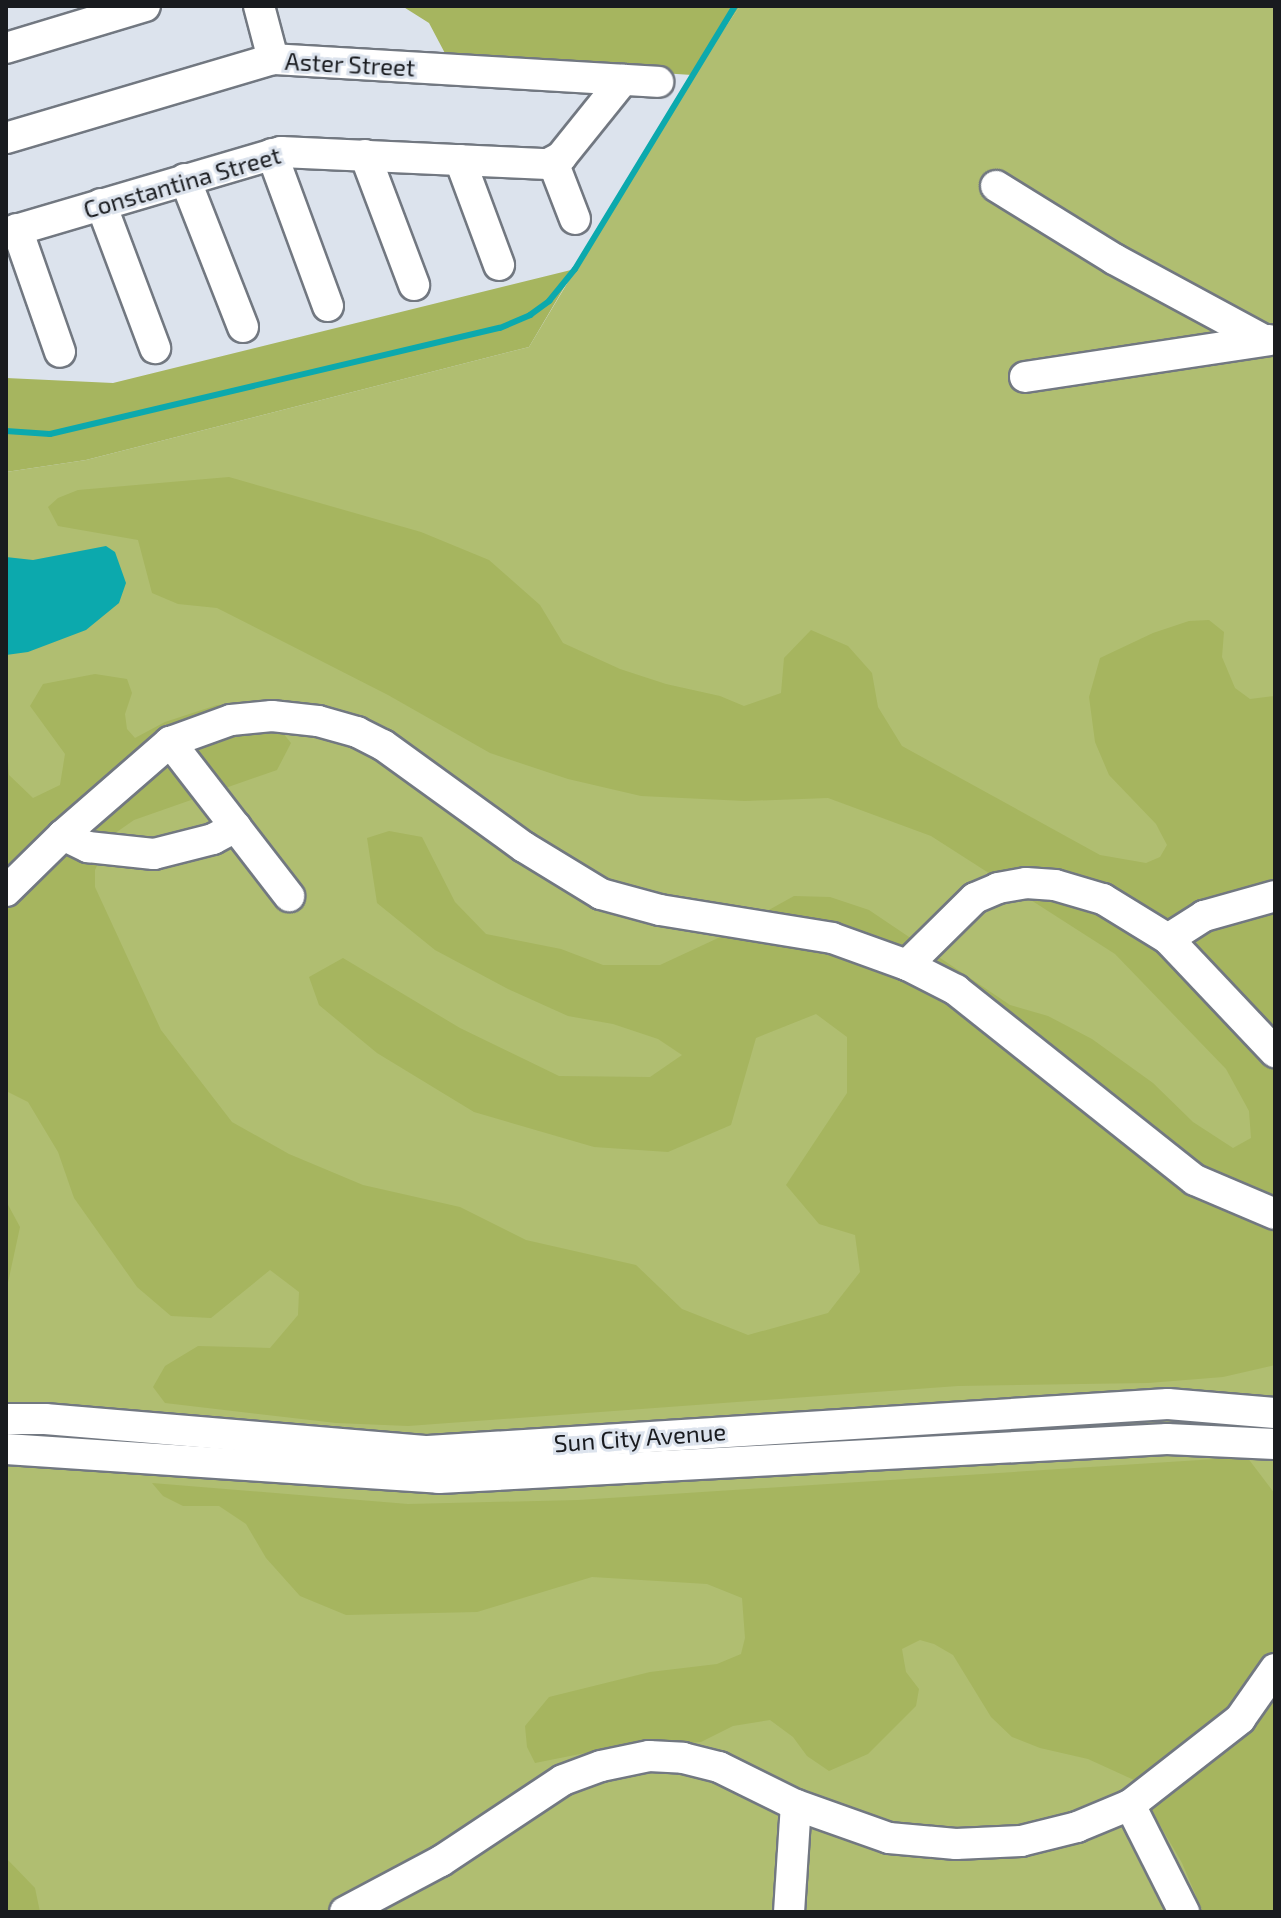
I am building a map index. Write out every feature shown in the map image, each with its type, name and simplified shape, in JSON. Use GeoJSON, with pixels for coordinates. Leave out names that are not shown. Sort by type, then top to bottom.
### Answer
{"type":"FeatureCollection","features":[{"type":"Feature","properties":{"kind":"street"},"geometry":{"type":"LineString","coordinates":[[6,48],[145,6]]}},
{"type":"Feature","properties":{"kind":"street"},"geometry":{"type":"LineString","coordinates":[[259,6],[273,59]]}},
{"type":"Feature","properties":{"kind":"street","name":"Aster Street"},"geometry":{"type":"LineString","coordinates":[[6,138],[273,59],[658,82]]}},
{"type":"Feature","properties":{"kind":"street"},"geometry":{"type":"LineString","coordinates":[[575,219],[553,162],[561,157],[623,80]]}},
{"type":"Feature","properties":{"kind":"street","name":"Constantina Street"},"geometry":{"type":"LineString","coordinates":[[12,231],[272,154],[296,151],[553,162]]}},
{"type":"Feature","properties":{"kind":"street"},"geometry":{"type":"LineString","coordinates":[[272,154],[328,306]]}},
{"type":"Feature","properties":{"kind":"street"},"geometry":{"type":"LineString","coordinates":[[365,155],[414,285]]}},
{"type":"Feature","properties":{"kind":"street"},"geometry":{"type":"LineString","coordinates":[[460,160],[499,265]]}},
{"type":"Feature","properties":{"kind":"street"},"geometry":{"type":"LineString","coordinates":[[185,179],[243,327]]}},
{"type":"Feature","properties":{"kind":"street"},"geometry":{"type":"LineString","coordinates":[[996,186],[1114,259],[1268,340]]}},
{"type":"Feature","properties":{"kind":"street"},"geometry":{"type":"LineString","coordinates":[[101,204],[155,348]]}},
{"type":"Feature","properties":{"kind":"street"},"geometry":{"type":"LineString","coordinates":[[12,231],[60,352]]}},
{"type":"Feature","properties":{"kind":"street"},"geometry":{"type":"LineString","coordinates":[[1025,377],[1268,340]]}},
{"type":"Feature","properties":{"kind":"street"},"geometry":{"type":"LineString","coordinates":[[6,891],[63,835],[170,742],[231,720],[272,716],[318,721],[357,732],[413,764],[524,847],[601,894],[648,908],[832,938],[907,965],[956,990],[1195,1180],[1275,1214]]}},
{"type":"Feature","properties":{"kind":"street"},"geometry":{"type":"LineString","coordinates":[[170,742],[289,896]]}},
{"type":"Feature","properties":{"kind":"street"},"geometry":{"type":"LineString","coordinates":[[63,835],[88,847],[154,854],[213,839],[236,827]]}},
{"type":"Feature","properties":{"kind":"street"},"geometry":{"type":"LineString","coordinates":[[907,965],[975,898],[998,888],[1026,883],[1055,885],[1103,899],[1168,939],[1275,1052]]}},
{"type":"Feature","properties":{"kind":"street"},"geometry":{"type":"LineString","coordinates":[[1168,939],[1204,916],[1275,896]]}},
{"type":"Feature","properties":{"kind":"street","name":"Sun City Avenue"},"geometry":{"type":"LineString","coordinates":[[6,1419],[45,1419],[428,1451],[1168,1404],[1275,1413]]}},
{"type":"Feature","properties":{"kind":"street"},"geometry":{"type":"LineString","coordinates":[[701,1433],[703,1464]]}},
{"type":"Feature","properties":{"kind":"street","name":"Sun City Avenue"},"geometry":{"type":"LineString","coordinates":[[6,1449],[392,1477],[1167,1439],[1275,1444]]}},
{"type":"Feature","properties":{"kind":"street"},"geometry":{"type":"LineString","coordinates":[[345,1912],[441,1861],[563,1780],[601,1766],[649,1756],[683,1758],[719,1767],[796,1805],[889,1838],[956,1844],[1021,1841],[1077,1827],[1130,1805],[1240,1719],[1275,1669]]}},
{"type":"Feature","properties":{"kind":"street"},"geometry":{"type":"LineString","coordinates":[[789,1912],[796,1805]]}},
{"type":"Feature","properties":{"kind":"street"},"geometry":{"type":"LineString","coordinates":[[1130,1805],[1184,1912]]}},
{"type":"Feature","properties":{"kind":"green space"},"geometry":{"type":"Polygon","coordinates":[[[402,6],[740,6],[692,75],[448,59],[429,23],[402,6]]]}},
{"type":"Feature","properties":{"kind":"green space"},"geometry":{"type":"Polygon","coordinates":[[[740,6],[1275,6],[1275,1912],[6,1912],[6,472],[86,460],[529,347],[692,75],[740,6]]]}},
{"type":"Feature","properties":{"kind":"green space"},"geometry":{"type":"Polygon","coordinates":[[[575,269],[529,347],[86,460],[6,472],[6,378],[113,383],[575,269]]]}},
{"type":"Feature","properties":{"kind":"green space"},"geometry":{"type":"Polygon","coordinates":[[[229,477],[421,532],[489,560],[540,605],[563,643],[620,669],[666,684],[720,696],[744,706],[781,693],[784,658],[811,630],[848,646],[872,673],[878,707],[902,746],[1100,855],[1146,863],[1160,857],[1167,845],[1156,824],[1109,775],[1095,742],[1089,697],[1100,658],[1153,633],[1189,621],[1209,620],[1224,632],[1222,657],[1235,688],[1250,699],[1275,696],[1275,1365],[1223,1377],[1148,1383],[958,1386],[408,1426],[336,1423],[165,1403],[153,1387],[165,1366],[198,1346],[270,1348],[298,1315],[299,1292],[270,1270],[211,1318],[171,1316],[137,1287],[74,1198],[58,1152],[28,1102],[6,1091],[6,734],[9,775],[33,798],[60,785],[65,754],[30,706],[43,684],[95,674],[127,679],[132,693],[125,714],[127,729],[135,738],[165,722],[217,705],[259,703],[291,743],[277,770],[134,820],[111,836],[95,870],[95,887],[161,1030],[232,1122],[289,1154],[363,1185],[460,1207],[526,1240],[636,1265],[682,1309],[748,1335],[828,1313],[860,1272],[855,1235],[819,1224],[786,1185],[847,1093],[847,1037],[816,1014],[756,1038],[731,1125],[668,1152],[594,1147],[474,1112],[377,1053],[319,1005],[309,977],[343,958],[460,1028],[559,1076],[650,1077],[682,1055],[658,1039],[613,1024],[568,1016],[508,989],[435,950],[377,903],[367,838],[389,831],[422,837],[455,902],[486,934],[561,949],[603,965],[660,965],[716,939],[794,896],[830,897],[869,910],[1010,1005],[1048,1016],[1092,1039],[1153,1083],[1193,1122],[1233,1148],[1251,1138],[1249,1111],[1226,1069],[1115,954],[931,836],[828,798],[745,801],[641,796],[568,779],[490,753],[388,695],[217,608],[178,604],[152,593],[138,540],[58,526],[48,507],[58,498],[78,490],[229,477]]]}},
{"type":"Feature","properties":{"kind":"green space"},"geometry":{"type":"Polygon","coordinates":[[[6,1201],[20,1227],[6,1292],[6,1201]]]}},
{"type":"Feature","properties":{"kind":"green space"},"geometry":{"type":"Polygon","coordinates":[[[1247,1457],[1275,1494],[1275,1912],[1203,1912],[1182,1863],[1134,1780],[1088,1759],[1040,1748],[1012,1737],[991,1717],[953,1655],[934,1644],[920,1640],[902,1649],[906,1672],[919,1689],[916,1706],[868,1754],[829,1771],[807,1756],[793,1737],[770,1720],[733,1726],[701,1742],[600,1750],[535,1763],[527,1747],[525,1726],[549,1697],[650,1672],[717,1664],[741,1654],[745,1638],[742,1598],[707,1584],[592,1577],[477,1612],[346,1615],[300,1596],[266,1558],[246,1524],[219,1506],[183,1506],[163,1496],[152,1483],[408,1504],[578,1500],[1247,1457]]]}},
{"type":"Feature","properties":{"kind":"green space"},"geometry":{"type":"Polygon","coordinates":[[[6,1858],[35,1888],[40,1912],[6,1912],[6,1858]]]}},
{"type":"Feature","properties":{"kind":"water"},"geometry":{"type":"Polygon","coordinates":[[[106,546],[115,552],[126,583],[119,603],[86,630],[28,652],[6,655],[6,557],[33,560],[106,546]]]}},
{"type":"Feature","properties":{"kind":"waterway"},"geometry":{"type":"LineString","coordinates":[[6,431],[50,434],[500,328],[530,315],[549,301],[575,269],[735,6]]}}]}
